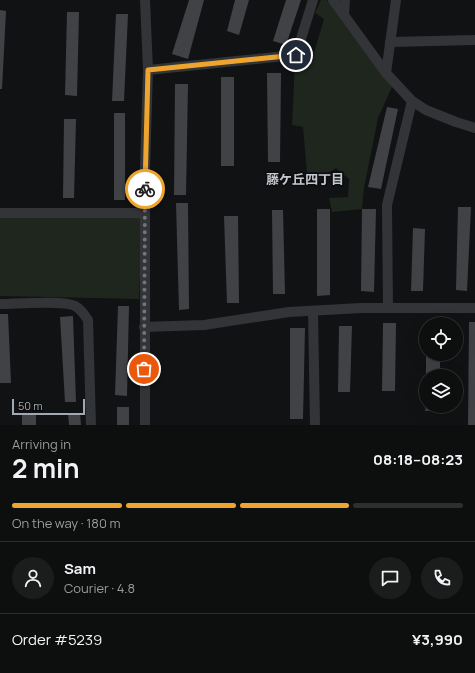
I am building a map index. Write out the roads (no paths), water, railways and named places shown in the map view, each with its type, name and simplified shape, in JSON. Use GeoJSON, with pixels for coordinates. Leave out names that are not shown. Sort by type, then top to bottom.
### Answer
{"type":"FeatureCollection","features":[{"type":"Feature","properties":{"kind":"street"},"geometry":{"type":"LineString","coordinates":[[145,0],[148,70],[144,327],[145,425]]}},
{"type":"Feature","properties":{"kind":"street"},"geometry":{"type":"LineString","coordinates":[[148,70],[296,55],[313,0]]}},
{"type":"Feature","properties":{"kind":"street"},"geometry":{"type":"LineString","coordinates":[[333,0],[386,73],[412,101],[438,115],[475,128]]}},
{"type":"Feature","properties":{"kind":"street"},"geometry":{"type":"LineString","coordinates":[[344,0],[344,15]]}},
{"type":"Feature","properties":{"kind":"street"},"geometry":{"type":"LineString","coordinates":[[386,73],[396,0]]}},
{"type":"Feature","properties":{"kind":"street"},"geometry":{"type":"LineString","coordinates":[[390,42],[475,40]]}},
{"type":"Feature","properties":{"kind":"street"},"geometry":{"type":"LineString","coordinates":[[388,308],[387,205],[412,101]]}},
{"type":"Feature","properties":{"kind":"street"},"geometry":{"type":"LineString","coordinates":[[0,213],[145,213]]}},
{"type":"Feature","properties":{"kind":"street"},"geometry":{"type":"LineString","coordinates":[[0,304],[60,303],[74,305],[83,312],[88,320],[91,425]]}},
{"type":"Feature","properties":{"kind":"street"},"geometry":{"type":"LineString","coordinates":[[144,327],[204,325],[289,312],[361,308],[475,308]]}},
{"type":"Feature","properties":{"kind":"street"},"geometry":{"type":"LineString","coordinates":[[313,311],[315,425]]}},
{"type":"Feature","properties":{"kind":"district","name":"藤ケ丘四丁目"},"geometry":{"type":"Point","coordinates":[305,179]}}]}
